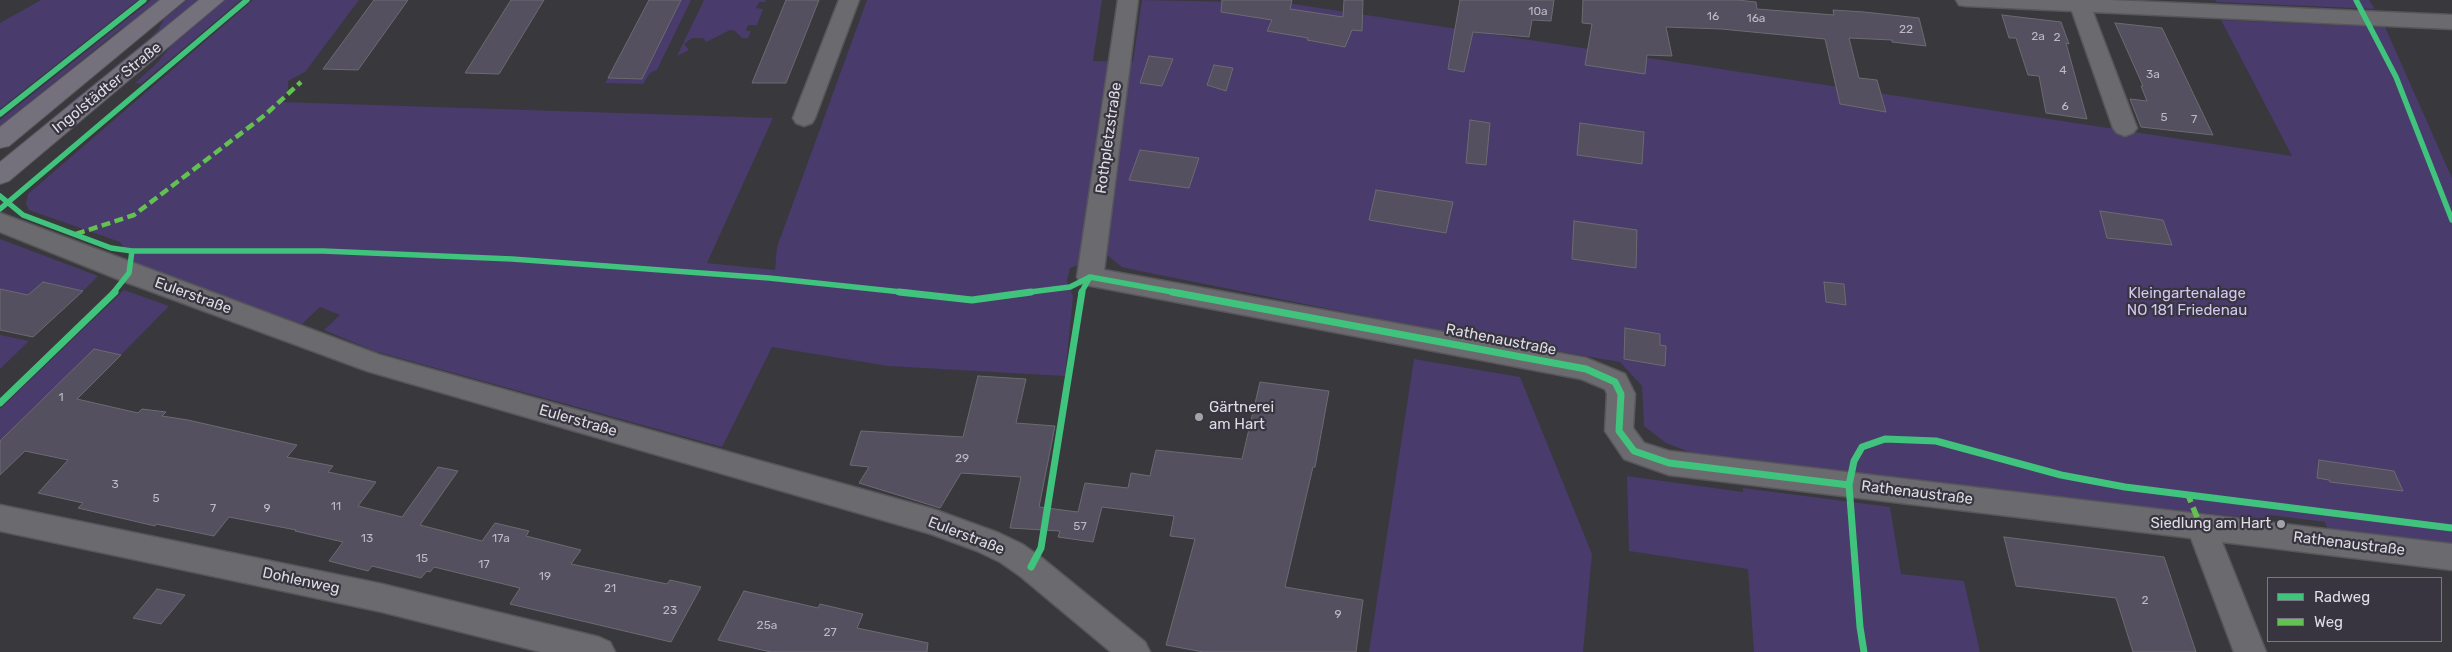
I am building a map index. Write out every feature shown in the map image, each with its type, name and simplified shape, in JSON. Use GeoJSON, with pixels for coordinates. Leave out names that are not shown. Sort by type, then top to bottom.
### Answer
{"type":"FeatureCollection","features":[{"type":"Feature","properties":{"kind":"main road","name":"Ingolstädter Straße"},"geometry":{"type":"LineString","coordinates":[[0,140],[174,0]]}},
{"type":"Feature","properties":{"kind":"main road","name":"Ingolstädter Straße"},"geometry":{"type":"LineString","coordinates":[[0,175],[213,0]]}},
{"type":"Feature","properties":{"kind":"street"},"geometry":{"type":"LineString","coordinates":[[804,118],[849,0]]}},
{"type":"Feature","properties":{"kind":"street","name":"Rothpletzstraße"},"geometry":{"type":"LineString","coordinates":[[1090,277],[1128,0]]}},
{"type":"Feature","properties":{"kind":"street"},"geometry":{"type":"LineString","coordinates":[[1966,0],[2452,22]]}},
{"type":"Feature","properties":{"kind":"street"},"geometry":{"type":"LineString","coordinates":[[2080,5],[2125,128]]}},
{"type":"Feature","properties":{"kind":"street","name":"Eulerstraße"},"geometry":{"type":"LineString","coordinates":[[0,222],[129,273],[376,364],[933,522],[988,542],[1011,553],[1031,568],[1134,652]]}},
{"type":"Feature","properties":{"kind":"street","name":"Rathenaustraße"},"geometry":{"type":"LineString","coordinates":[[1090,277],[1586,369],[1615,382],[1621,394],[1619,432],[1634,452],[1668,464],[2452,557]]}},
{"type":"Feature","properties":{"kind":"street","name":"Dohlenweg"},"geometry":{"type":"LineString","coordinates":[[0,518],[382,598],[599,652]]}},
{"type":"Feature","properties":{"kind":"street"},"geometry":{"type":"LineString","coordinates":[[2201,527],[2250,652]]}},
{"type":"Feature","properties":{"kind":"green space"},"geometry":{"type":"Polygon","coordinates":[[[41,0],[138,0],[0,109],[0,23],[41,0]]]}},
{"type":"Feature","properties":{"kind":"green space"},"geometry":{"type":"Polygon","coordinates":[[[151,0],[165,0],[118,31],[0,126],[0,120],[151,0]]]}},
{"type":"Feature","properties":{"kind":"green space"},"geometry":{"type":"Polygon","coordinates":[[[187,0],[203,0],[0,166],[0,161],[151,37],[158,30],[164,19],[187,0]]]}},
{"type":"Feature","properties":{"kind":"green space"},"geometry":{"type":"Polygon","coordinates":[[[224,0],[241,0],[141,84],[135,83],[157,63],[175,41],[224,0]]]}},
{"type":"Feature","properties":{"kind":"green space","name":"Kleingartenalage NO 181 Friedenau"},"geometry":{"type":"Polygon","coordinates":[[[253,0],[359,0],[305,72],[288,81],[288,90],[282,102],[773,118],[707,263],[775,270],[777,247],[867,0],[1102,0],[1093,61],[1133,62],[1142,0],[1287,3],[2292,156],[2221,20],[2385,27],[2452,178],[2452,548],[2329,533],[2325,522],[2270,515],[2272,521],[2187,511],[2188,516],[1692,453],[1666,443],[1644,426],[1642,386],[1620,362],[1419,327],[1140,271],[1122,267],[1107,255],[1070,268],[1067,281],[1073,296],[1065,376],[888,366],[772,347],[722,447],[374,351],[324,330],[340,315],[320,307],[302,324],[136,265],[120,242],[29,210],[26,204],[28,194],[253,0]]]}},
{"type":"Feature","properties":{"kind":"green space"},"geometry":{"type":"Polygon","coordinates":[[[681,0],[691,0],[657,70],[650,73],[643,84],[605,83],[608,78],[642,79],[681,0]]]}},
{"type":"Feature","properties":{"kind":"green space"},"geometry":{"type":"Polygon","coordinates":[[[704,0],[766,0],[765,2],[759,2],[756,8],[763,9],[757,25],[748,25],[746,31],[751,31],[748,38],[742,38],[735,31],[730,30],[706,42],[703,38],[692,38],[684,44],[689,50],[677,56],[704,0]]]}},
{"type":"Feature","properties":{"kind":"green space"},"geometry":{"type":"Polygon","coordinates":[[[2215,0],[2369,0],[2375,9],[2217,2],[2215,0]]]}},
{"type":"Feature","properties":{"kind":"green space"},"geometry":{"type":"Polygon","coordinates":[[[0,239],[98,276],[83,291],[43,282],[28,295],[0,289],[0,239]]]}},
{"type":"Feature","properties":{"kind":"green space"},"geometry":{"type":"Polygon","coordinates":[[[124,290],[169,306],[121,355],[94,349],[0,441],[0,409],[124,290]]]}},
{"type":"Feature","properties":{"kind":"green space"},"geometry":{"type":"Polygon","coordinates":[[[0,335],[29,341],[0,369],[0,335]]]}},
{"type":"Feature","properties":{"kind":"green space"},"geometry":{"type":"Polygon","coordinates":[[[1414,359],[1520,377],[1592,554],[1583,652],[1369,652],[1414,359]]]}},
{"type":"Feature","properties":{"kind":"green space"},"geometry":{"type":"Polygon","coordinates":[[[1627,476],[1743,492],[1743,488],[1890,507],[1901,574],[1964,581],[1980,652],[1754,652],[1748,569],[1629,551],[1627,476]]]}},
{"type":"Feature","properties":{"kind":"building"},"geometry":{"type":"Polygon","coordinates":[[[374,0],[408,0],[358,70],[323,69],[374,0]]]}},
{"type":"Feature","properties":{"kind":"building"},"geometry":{"type":"Polygon","coordinates":[[[511,0],[544,0],[499,74],[465,73],[511,0]]]}},
{"type":"Feature","properties":{"kind":"building"},"geometry":{"type":"Polygon","coordinates":[[[649,0],[681,0],[642,79],[608,78],[649,0]]]}},
{"type":"Feature","properties":{"kind":"building"},"geometry":{"type":"Polygon","coordinates":[[[786,0],[819,0],[786,83],[752,83],[786,0]]]}},
{"type":"Feature","properties":{"kind":"building"},"geometry":{"type":"Polygon","coordinates":[[[1222,0],[1292,0],[1290,9],[1343,17],[1344,0],[1363,0],[1362,31],[1352,30],[1345,47],[1307,40],[1308,38],[1267,31],[1272,20],[1221,12],[1222,0]]]}},
{"type":"Feature","properties":{"kind":"building"},"geometry":{"type":"Polygon","coordinates":[[[1460,0],[1554,0],[1551,21],[1532,20],[1529,37],[1473,32],[1464,72],[1448,69],[1460,0]]]}},
{"type":"Feature","properties":{"kind":"building"},"geometry":{"type":"Polygon","coordinates":[[[1583,0],[1737,0],[1756,2],[1757,9],[1834,15],[1833,10],[1919,18],[1926,46],[1892,42],[1892,40],[1849,38],[1859,78],[1877,80],[1886,112],[1840,104],[1825,39],[1721,29],[1666,27],[1672,56],[1647,55],[1645,74],[1585,65],[1592,24],[1582,23],[1583,0]]]}},
{"type":"Feature","properties":{"kind":"building"},"geometry":{"type":"Polygon","coordinates":[[[2002,15],[2061,22],[2069,44],[2066,43],[2087,119],[2046,113],[2039,76],[2028,75],[2016,38],[2009,38],[2002,15]]]}},
{"type":"Feature","properties":{"kind":"building"},"geometry":{"type":"Polygon","coordinates":[[[2115,23],[2162,28],[2213,135],[2141,127],[2130,99],[2147,101],[2141,86],[2143,86],[2115,23]]]}},
{"type":"Feature","properties":{"kind":"building"},"geometry":{"type":"Polygon","coordinates":[[[1149,56],[1173,59],[1162,86],[1140,83],[1149,56]]]}},
{"type":"Feature","properties":{"kind":"building"},"geometry":{"type":"Polygon","coordinates":[[[1214,65],[1233,68],[1226,91],[1207,85],[1214,65]]]}},
{"type":"Feature","properties":{"kind":"building"},"geometry":{"type":"Polygon","coordinates":[[[1470,120],[1490,123],[1486,165],[1466,163],[1470,120]]]}},
{"type":"Feature","properties":{"kind":"building"},"geometry":{"type":"Polygon","coordinates":[[[1580,123],[1644,132],[1642,164],[1577,155],[1580,123]]]}},
{"type":"Feature","properties":{"kind":"building"},"geometry":{"type":"Polygon","coordinates":[[[1140,150],[1199,158],[1189,188],[1129,180],[1140,150]]]}},
{"type":"Feature","properties":{"kind":"building"},"geometry":{"type":"Polygon","coordinates":[[[1376,190],[1453,202],[1446,233],[1369,220],[1376,190]]]}},
{"type":"Feature","properties":{"kind":"building"},"geometry":{"type":"Polygon","coordinates":[[[2100,211],[2163,220],[2172,245],[2107,238],[2100,211]]]}},
{"type":"Feature","properties":{"kind":"building"},"geometry":{"type":"Polygon","coordinates":[[[1574,221],[1637,230],[1636,268],[1572,259],[1574,221]]]}},
{"type":"Feature","properties":{"kind":"building"},"geometry":{"type":"Polygon","coordinates":[[[43,282],[83,291],[33,337],[0,330],[0,289],[28,295],[43,282]]]}},
{"type":"Feature","properties":{"kind":"building"},"geometry":{"type":"Polygon","coordinates":[[[1824,282],[1844,284],[1846,305],[1826,302],[1824,282]]]}},
{"type":"Feature","properties":{"kind":"building"},"geometry":{"type":"Polygon","coordinates":[[[1625,328],[1660,334],[1660,345],[1666,346],[1665,366],[1624,359],[1625,328]]]}},
{"type":"Feature","properties":{"kind":"building"},"geometry":{"type":"Polygon","coordinates":[[[94,349],[121,355],[77,399],[138,413],[142,409],[166,412],[162,416],[188,420],[297,445],[287,457],[333,466],[328,472],[376,482],[358,506],[402,517],[438,467],[458,471],[420,525],[482,541],[495,523],[529,531],[526,536],[581,550],[571,564],[667,584],[670,580],[701,587],[671,642],[510,604],[520,588],[434,567],[421,578],[372,566],[368,571],[329,561],[343,542],[296,530],[229,517],[214,536],[156,524],[155,526],[78,508],[83,503],[38,493],[68,460],[25,451],[0,475],[0,441],[94,349]]]}},
{"type":"Feature","properties":{"kind":"building"},"geometry":{"type":"Polygon","coordinates":[[[978,376],[1026,379],[1016,423],[1055,426],[1039,507],[1078,512],[1085,483],[1128,488],[1131,473],[1150,476],[1156,450],[1242,459],[1260,382],[1329,391],[1315,467],[1313,467],[1285,587],[1363,600],[1356,652],[1203,652],[1166,645],[1195,539],[1170,536],[1174,516],[1102,507],[1093,542],[1058,537],[1060,531],[1010,528],[1021,477],[961,473],[940,508],[859,483],[869,467],[850,465],[861,431],[963,437],[978,376]]]}},
{"type":"Feature","properties":{"kind":"building"},"geometry":{"type":"Polygon","coordinates":[[[2319,460],[2394,471],[2403,491],[2330,482],[2329,480],[2317,478],[2319,460]]]}},
{"type":"Feature","properties":{"kind":"building"},"geometry":{"type":"Polygon","coordinates":[[[2004,537],[2164,557],[2196,652],[2133,652],[2116,598],[2016,586],[2004,537]]]}},
{"type":"Feature","properties":{"kind":"building"},"geometry":{"type":"Polygon","coordinates":[[[157,589],[185,595],[161,624],[133,618],[157,589]]]}},
{"type":"Feature","properties":{"kind":"building"},"geometry":{"type":"Polygon","coordinates":[[[744,591],[818,608],[820,604],[863,614],[857,628],[928,643],[927,652],[771,652],[718,640],[744,591]]]}},
{"type":"Feature","properties":{"kind":"marked path"},"geometry":{"type":"LineString","coordinates":[[76,234],[134,215],[265,115],[301,82]]}},
{"type":"Feature","properties":{"kind":"marked path"},"geometry":{"type":"LineString","coordinates":[[2191,496],[2188,495],[2201,527]]}},
{"type":"Feature","properties":{"kind":"cycle path"},"geometry":{"type":"LineString","coordinates":[[0,114],[144,0]]}},
{"type":"Feature","properties":{"kind":"cycle path"},"geometry":{"type":"LineString","coordinates":[[0,209],[247,0]]}},
{"type":"Feature","properties":{"kind":"cycle path"},"geometry":{"type":"LineString","coordinates":[[2356,0],[2396,77],[2452,220]]}},
{"type":"Feature","properties":{"kind":"cycle path"},"geometry":{"type":"LineString","coordinates":[[0,196],[23,215],[111,248],[132,251],[323,251],[512,259],[769,278],[972,300],[1070,287],[1090,277]]}},
{"type":"Feature","properties":{"kind":"cycle path"},"geometry":{"type":"LineString","coordinates":[[0,403],[118,289],[129,273],[132,251]]}},
{"type":"Feature","properties":{"kind":"cycle path"},"geometry":{"type":"LineString","coordinates":[[1090,277],[1586,369],[1615,382],[1621,394],[1619,431],[1634,451],[1669,463],[1849,485]]}},
{"type":"Feature","properties":{"kind":"cycle path"},"geometry":{"type":"LineString","coordinates":[[1031,567],[1041,548],[1081,294],[1090,277]]}},
{"type":"Feature","properties":{"kind":"cycle path"},"geometry":{"type":"LineString","coordinates":[[1864,652],[1860,627],[1849,485],[1854,461],[1862,447],[1885,439],[1936,441],[2061,475],[2125,487],[2452,528]]}},
{"type":"Feature","properties":{"kind":"place","name":"Gärtnerei am Hart"},"geometry":{"type":"Point","coordinates":[1199,417]}},
{"type":"Feature","properties":{"kind":"place","name":"Siedlung am Hart"},"geometry":{"type":"Point","coordinates":[2281,524]}}]}
